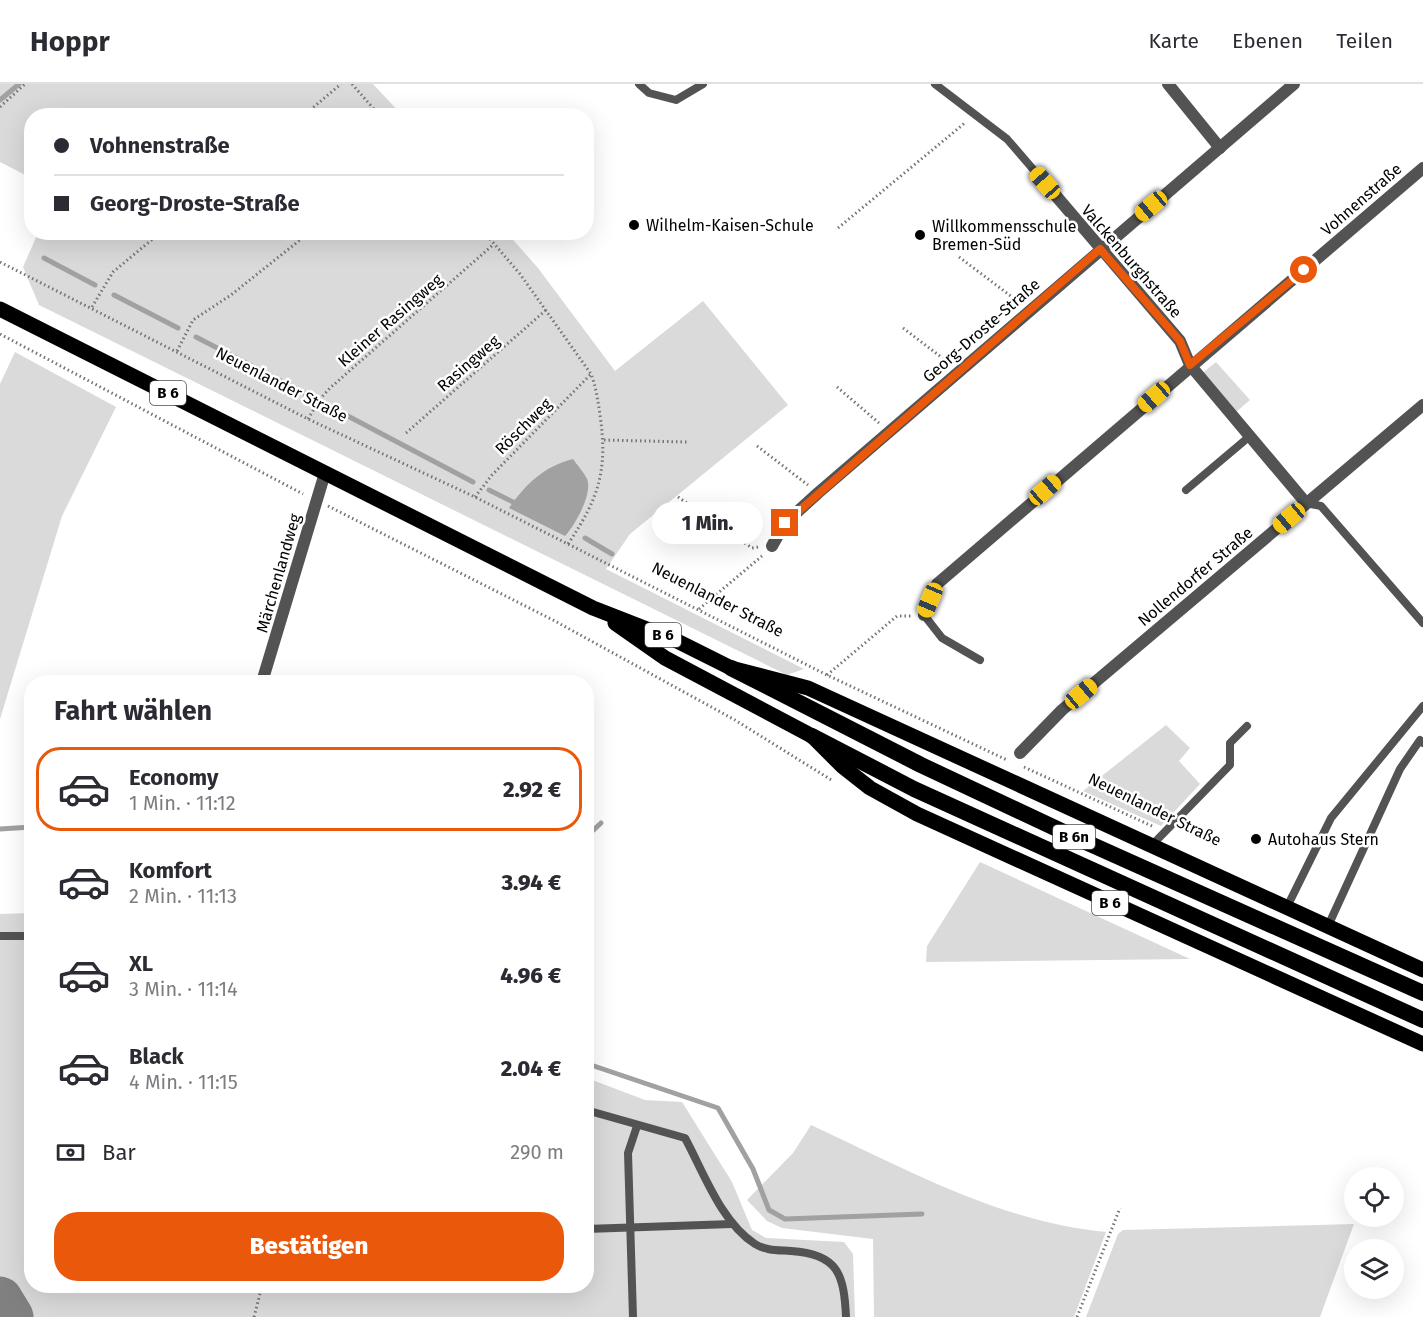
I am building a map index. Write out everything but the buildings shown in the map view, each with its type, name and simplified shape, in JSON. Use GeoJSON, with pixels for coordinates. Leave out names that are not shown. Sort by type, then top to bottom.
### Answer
{"type":"FeatureCollection","features":[{"type":"Feature","properties":{"kind":"highway","name":"Neuenlander Straße"},"geometry":{"type":"LineString","coordinates":[[731,668],[921,765],[1038,820],[1423,993]]}},
{"type":"Feature","properties":{"kind":"highway","name":"Neuenlander Straße"},"geometry":{"type":"LineString","coordinates":[[812,736],[914,789],[1423,1020]]}},
{"type":"Feature","properties":{"kind":"main road","name":"Neuenlander Straße"},"geometry":{"type":"LineString","coordinates":[[0,309],[593,608],[675,640],[731,668],[808,688],[1423,970]]}},
{"type":"Feature","properties":{"kind":"main road","name":"Neuenlander Straße"},"geometry":{"type":"LineString","coordinates":[[593,608],[665,658],[812,736],[842,766],[870,788],[917,814],[1016,861],[1423,1044]]}},
{"type":"Feature","properties":{"kind":"street"},"geometry":{"type":"LineString","coordinates":[[1168,84],[1220,148]]}},
{"type":"Feature","properties":{"kind":"street","name":"Georg-Droste-Straße"},"geometry":{"type":"LineString","coordinates":[[772,546],[785,523],[1294,84]]}},
{"type":"Feature","properties":{"kind":"street","name":"Vohnenstraße"},"geometry":{"type":"LineString","coordinates":[[924,615],[937,584],[1190,365],[1220,343],[1423,168]]}},
{"type":"Feature","properties":{"kind":"street","name":"Valckenburghstraße"},"geometry":{"type":"LineString","coordinates":[[1045,183],[1180,341],[1190,365],[1306,503]]}},
{"type":"Feature","properties":{"kind":"street","name":"Nollendorfer Straße"},"geometry":{"type":"LineString","coordinates":[[1019,759],[1062,710],[1423,405]]}},
{"type":"Feature","properties":{"kind":"street","name":"Märchenlandweg"},"geometry":{"type":"LineString","coordinates":[[264,675],[325,473]]}},
{"type":"Feature","properties":{"kind":"lane"},"geometry":{"type":"LineString","coordinates":[[639,84],[649,93],[676,100],[703,84]]}},
{"type":"Feature","properties":{"kind":"lane","name":"Valckenburghstraße"},"geometry":{"type":"LineString","coordinates":[[935,84],[1007,140],[1045,183]]}},
{"type":"Feature","properties":{"kind":"lane"},"geometry":{"type":"LineString","coordinates":[[1186,490],[1250,436]]}},
{"type":"Feature","properties":{"kind":"lane","name":"Valckenburghstraße"},"geometry":{"type":"LineString","coordinates":[[1306,503],[1321,506],[1423,623]]}},
{"type":"Feature","properties":{"kind":"lane"},"geometry":{"type":"LineString","coordinates":[[924,615],[942,638],[980,660]]}},
{"type":"Feature","properties":{"kind":"lane"},"geometry":{"type":"LineString","coordinates":[[1287,907],[1331,818],[1423,706]]}},
{"type":"Feature","properties":{"kind":"lane"},"geometry":{"type":"LineString","coordinates":[[1152,845],[1163,831],[1230,765],[1230,743],[1247,726]]}},
{"type":"Feature","properties":{"kind":"lane"},"geometry":{"type":"LineString","coordinates":[[1328,926],[1400,769],[1420,740],[1423,743]]}},
{"type":"Feature","properties":{"kind":"lane"},"geometry":{"type":"LineString","coordinates":[[0,936],[24,936]]}},
{"type":"Feature","properties":{"kind":"lane"},"geometry":{"type":"LineString","coordinates":[[594,1113],[685,1138],[732,1224],[756,1244],[769,1250],[800,1252],[826,1258],[840,1274],[845,1288],[846,1317]]}},
{"type":"Feature","properties":{"kind":"lane"},"geometry":{"type":"LineString","coordinates":[[633,1317],[628,1154],[637,1126]]}},
{"type":"Feature","properties":{"kind":"lane"},"geometry":{"type":"LineString","coordinates":[[594,1229],[732,1224]]}},
{"type":"Feature","properties":{"kind":"path"},"geometry":{"type":"LineString","coordinates":[[0,106],[25,84]]}},
{"type":"Feature","properties":{"kind":"path"},"geometry":{"type":"LineString","coordinates":[[313,108],[342,84]]}},
{"type":"Feature","properties":{"kind":"path"},"geometry":{"type":"LineString","coordinates":[[352,84],[373,108]]}},
{"type":"Feature","properties":{"kind":"path"},"geometry":{"type":"LineString","coordinates":[[838,228],[974,115]]}},
{"type":"Feature","properties":{"kind":"path"},"geometry":{"type":"LineString","coordinates":[[92,308],[113,272],[151,240]]}},
{"type":"Feature","properties":{"kind":"path"},"geometry":{"type":"LineString","coordinates":[[176,352],[193,320],[231,295],[300,240]]}},
{"type":"Feature","properties":{"kind":"path"},"geometry":{"type":"LineString","coordinates":[[491,240],[520,274],[546,310],[591,374],[595,385],[604,440],[604,469],[590,508],[568,544]]}},
{"type":"Feature","properties":{"kind":"path","name":"Kleiner Rasingweg"},"geometry":{"type":"LineString","coordinates":[[308,419],[330,388],[494,244]]}},
{"type":"Feature","properties":{"kind":"path"},"geometry":{"type":"LineString","coordinates":[[959,257],[1030,310]]}},
{"type":"Feature","properties":{"kind":"path","name":"Neuenlander Straße"},"geometry":{"type":"LineString","coordinates":[[0,262],[308,419],[475,497],[827,675],[1008,760]]}},
{"type":"Feature","properties":{"kind":"path","name":"Rasingweg"},"geometry":{"type":"LineString","coordinates":[[406,433],[546,310]]}},
{"type":"Feature","properties":{"kind":"path"},"geometry":{"type":"LineString","coordinates":[[903,328],[959,371]]}},
{"type":"Feature","properties":{"kind":"path"},"geometry":{"type":"LineString","coordinates":[[0,334],[317,501],[563,626],[735,720],[841,786]]}},
{"type":"Feature","properties":{"kind":"path","name":"Röschweg"},"geometry":{"type":"LineString","coordinates":[[475,497],[492,475],[591,374]]}},
{"type":"Feature","properties":{"kind":"path"},"geometry":{"type":"LineString","coordinates":[[837,387],[889,432]]}},
{"type":"Feature","properties":{"kind":"path"},"geometry":{"type":"LineString","coordinates":[[604,440],[687,442]]}},
{"type":"Feature","properties":{"kind":"path"},"geometry":{"type":"LineString","coordinates":[[757,446],[818,494]]}},
{"type":"Feature","properties":{"kind":"path"},"geometry":{"type":"LineString","coordinates":[[678,497],[752,548],[772,546]]}},
{"type":"Feature","properties":{"kind":"path"},"geometry":{"type":"LineString","coordinates":[[699,609],[772,546]]}},
{"type":"Feature","properties":{"kind":"path"},"geometry":{"type":"LineString","coordinates":[[827,675],[897,616],[924,615]]}},
{"type":"Feature","properties":{"kind":"path","name":"Neuenlander Straße"},"geometry":{"type":"LineString","coordinates":[[1019,759],[1163,831]]}},
{"type":"Feature","properties":{"kind":"path"},"geometry":{"type":"LineString","coordinates":[[1077,1317],[1120,1208]]}},
{"type":"Feature","properties":{"kind":"path"},"geometry":{"type":"LineString","coordinates":[[254,1317],[260,1293]]}},
{"type":"Feature","properties":{"kind":"shaded area"},"geometry":{"type":"Polygon","coordinates":[[[0,84],[373,84],[395,108],[24,108],[24,174],[0,162],[0,84]]]}},
{"type":"Feature","properties":{"kind":"shaded area"},"geometry":{"type":"Polygon","coordinates":[[[35,240],[513,240],[538,268],[615,371],[703,301],[788,405],[630,534],[606,569],[804,669],[787,675],[39,305],[23,267],[35,240]]]}},
{"type":"Feature","properties":{"kind":"shaded area"},"geometry":{"type":"Polygon","coordinates":[[[15,352],[116,407],[62,516],[0,719],[0,384],[15,352]]]}},
{"type":"Feature","properties":{"kind":"shaded area"},"geometry":{"type":"Polygon","coordinates":[[[1216,362],[1250,400],[1229,418],[1200,375],[1216,362]]]}},
{"type":"Feature","properties":{"kind":"shaded area"},"geometry":{"type":"Polygon","coordinates":[[[573,459],[587,479],[588,493],[574,525],[565,536],[509,508],[536,478],[553,466],[573,459]]]}},
{"type":"Feature","properties":{"kind":"shaded area"},"geometry":{"type":"Polygon","coordinates":[[[1166,725],[1190,748],[1179,761],[1200,784],[1161,826],[1083,791],[1166,725]]]}},
{"type":"Feature","properties":{"kind":"shaded area"},"geometry":{"type":"Polygon","coordinates":[[[980,862],[1190,959],[926,962],[927,946],[980,862]]]}},
{"type":"Feature","properties":{"kind":"shaded area"},"geometry":{"type":"Polygon","coordinates":[[[24,913],[24,1293],[594,1293],[594,1081],[645,1100],[682,1102],[732,1182],[752,1230],[766,1238],[844,1242],[853,1254],[855,1317],[0,1317],[0,914],[24,913]]]}},
{"type":"Feature","properties":{"kind":"shaded area"},"geometry":{"type":"Polygon","coordinates":[[[811,1125],[918,1176],[991,1205],[1067,1226],[1106,1232],[1074,1317],[874,1317],[873,1239],[782,1228],[767,1221],[747,1200],[793,1153],[811,1125]]]}},
{"type":"Feature","properties":{"kind":"shaded area"},"geometry":{"type":"Polygon","coordinates":[[[1344,1224],[1344,1227],[1353,1227],[1349,1239],[1344,1239],[1344,1251],[1320,1317],[1086,1317],[1118,1234],[1123,1230],[1344,1224]]]}},
{"type":"Feature","properties":{"kind":"waterway"},"geometry":{"type":"LineString","coordinates":[[0,100],[19,84]]}},
{"type":"Feature","properties":{"kind":"waterway"},"geometry":{"type":"LineString","coordinates":[[44,258],[95,285]]}},
{"type":"Feature","properties":{"kind":"waterway"},"geometry":{"type":"LineString","coordinates":[[114,295],[178,328]]}},
{"type":"Feature","properties":{"kind":"waterway"},"geometry":{"type":"LineString","coordinates":[[196,337],[310,396]]}},
{"type":"Feature","properties":{"kind":"waterway"},"geometry":{"type":"LineString","coordinates":[[327,405],[473,482]]}},
{"type":"Feature","properties":{"kind":"waterway"},"geometry":{"type":"LineString","coordinates":[[489,490],[517,504]]}},
{"type":"Feature","properties":{"kind":"waterway"},"geometry":{"type":"LineString","coordinates":[[585,538],[612,554]]}},
{"type":"Feature","properties":{"kind":"waterway"},"geometry":{"type":"LineString","coordinates":[[594,830],[601,823]]}},
{"type":"Feature","properties":{"kind":"waterway"},"geometry":{"type":"LineString","coordinates":[[0,829],[24,828]]}},
{"type":"Feature","properties":{"kind":"waterway"},"geometry":{"type":"LineString","coordinates":[[594,1066],[718,1108],[753,1169],[769,1210],[785,1219],[922,1214]]}},
{"type":"Feature","properties":{"kind":"taxiway"},"geometry":{"type":"LineString","coordinates":[[0,1299],[11,1317]]}},
{"type":"Feature","properties":{"kind":"place","name":"Wilhelm-Kaisen-Schule"},"geometry":{"type":"Point","coordinates":[634,225]}},
{"type":"Feature","properties":{"kind":"place","name":"Willkommensschule Bremen-Süd"},"geometry":{"type":"Point","coordinates":[920,235]}},
{"type":"Feature","properties":{"kind":"place","name":"Autohaus Stern"},"geometry":{"type":"Point","coordinates":[1256,839]}},
{"type":"Feature","properties":{"kind":"route"},"geometry":{"type":"LineString","coordinates":[[785,523],[1100,249],[1180,341],[1190,365],[1220,343],[1304,270]]}}]}
